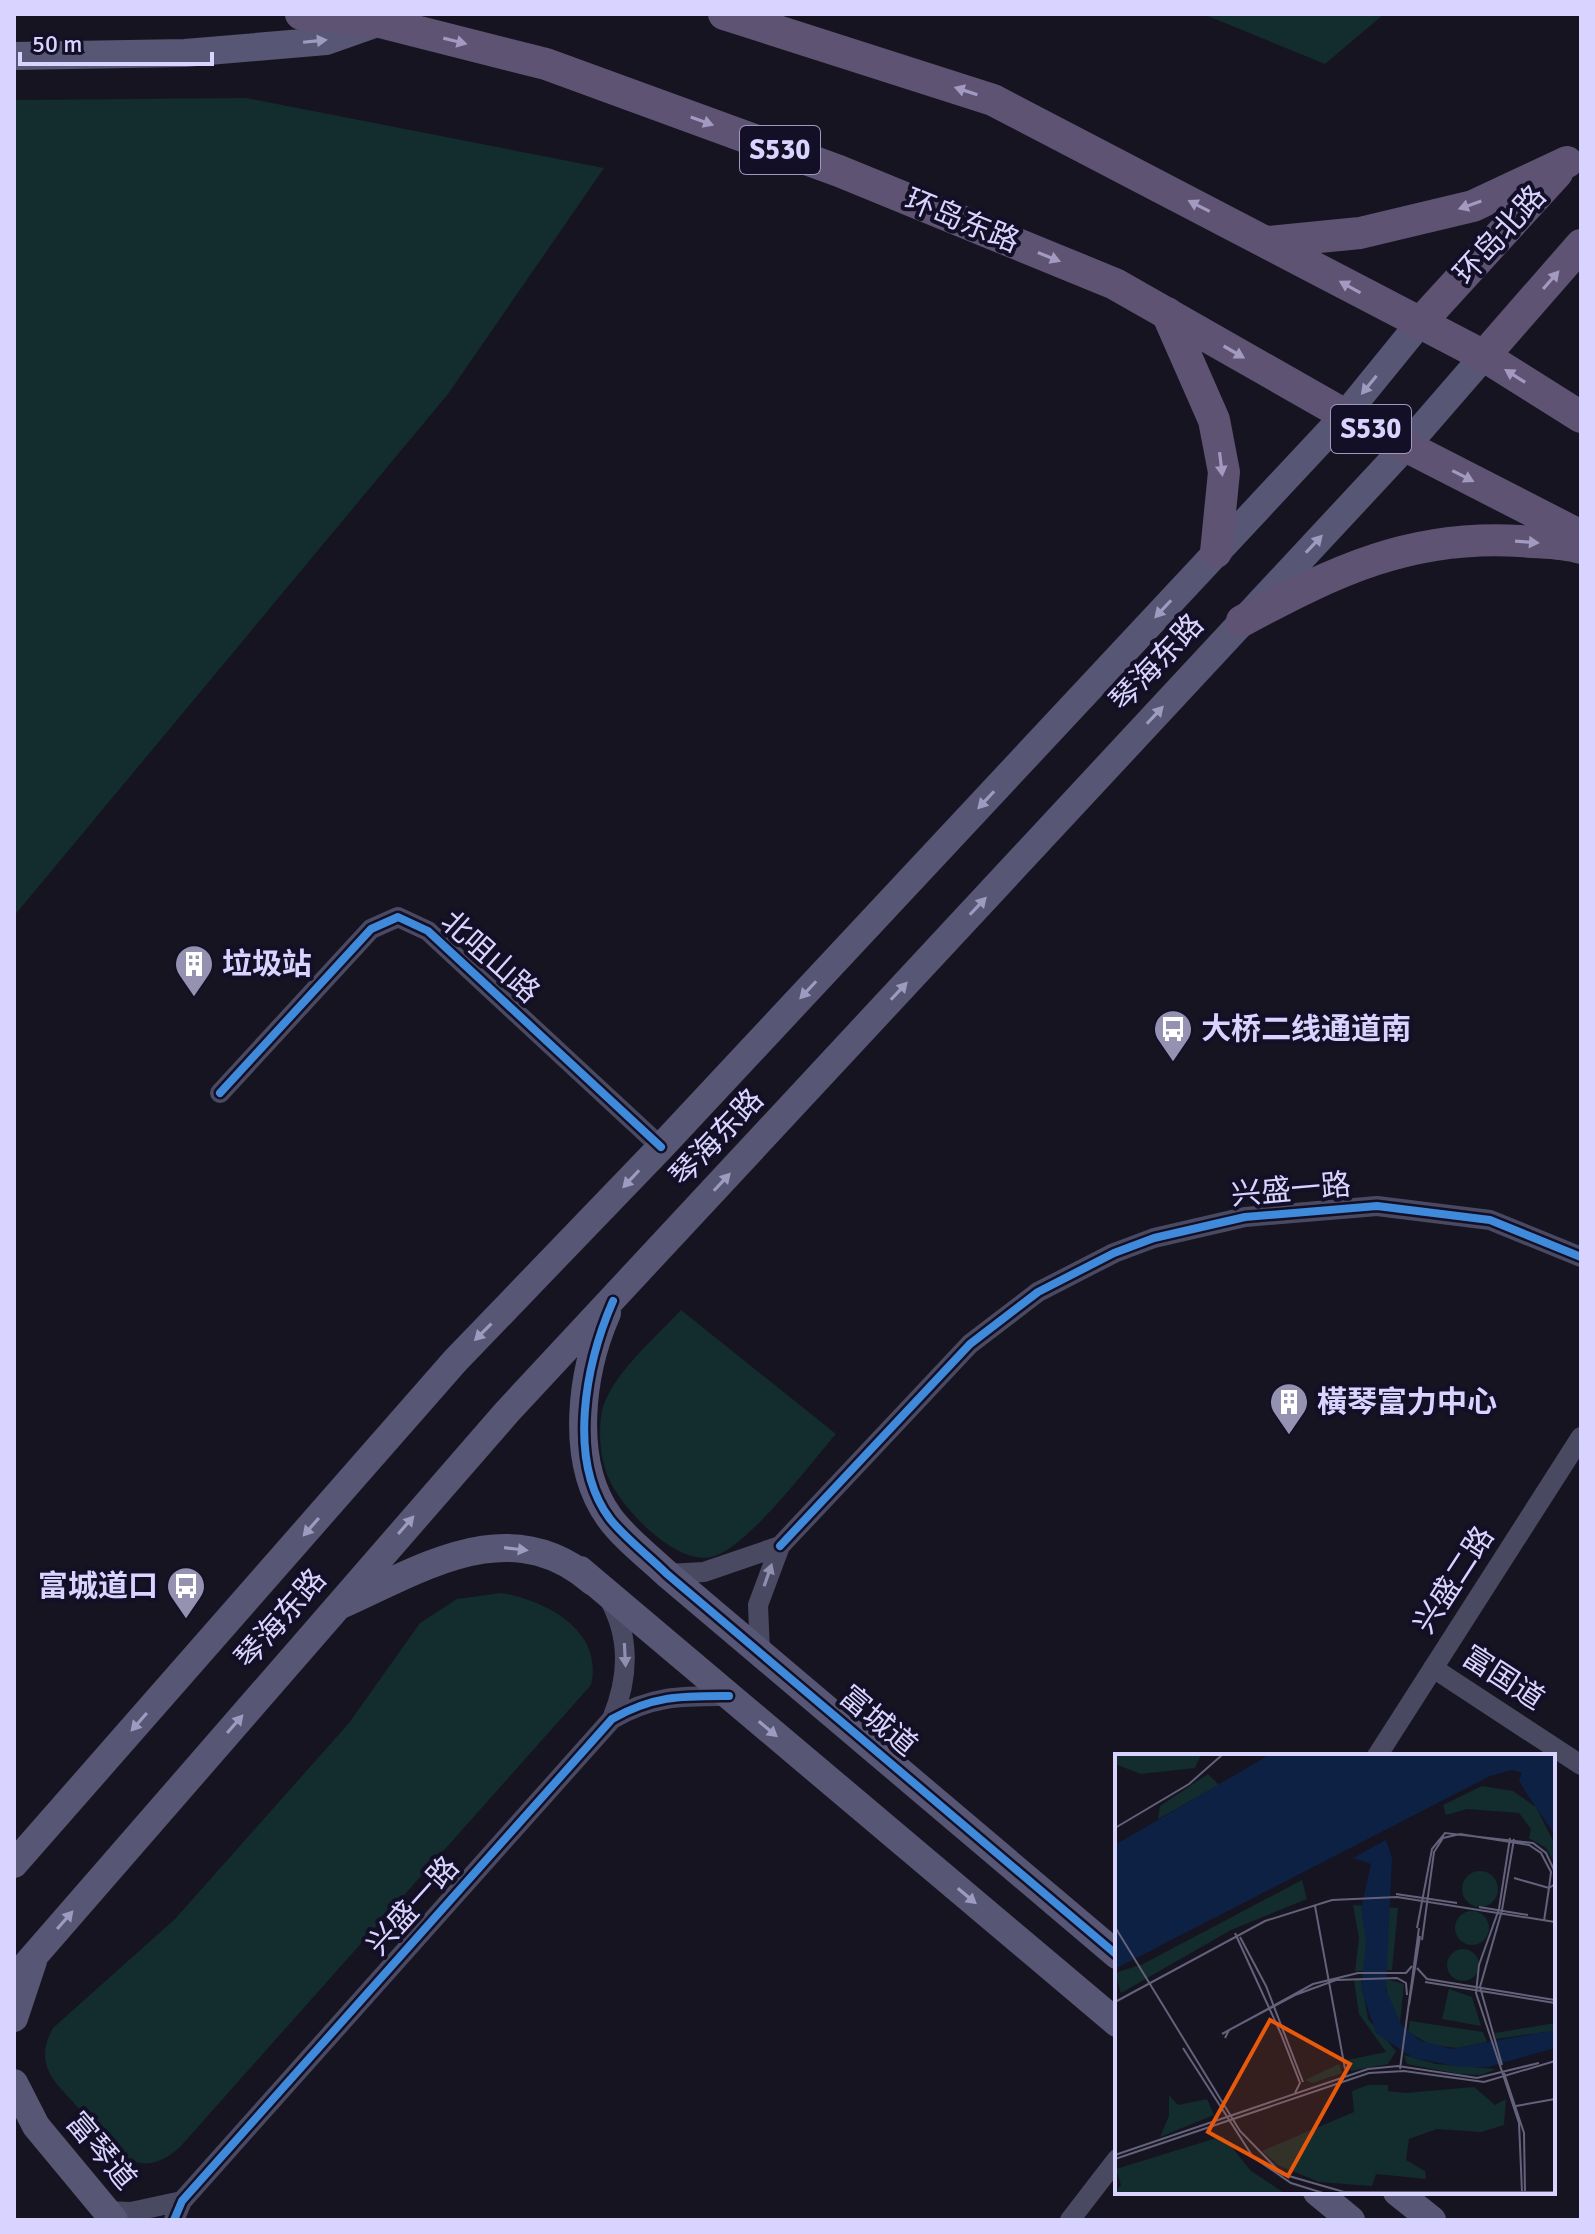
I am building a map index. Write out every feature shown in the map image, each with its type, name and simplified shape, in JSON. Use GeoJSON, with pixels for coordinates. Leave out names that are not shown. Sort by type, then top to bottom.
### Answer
{"type":"FeatureCollection","features":[{"type":"Feature","properties":{"kind":"main road","name":"环岛东路"},"geometry":{"type":"LineString","coordinates":[[301,14],[380,22],[546,64],[824,166],[1115,284],[1345,415],[1581,536]]}},
{"type":"Feature","properties":{"kind":"main road"},"geometry":{"type":"LineString","coordinates":[[724,14],[993,100],[1484,356],[1581,417]]}},
{"type":"Feature","properties":{"kind":"main road"},"geometry":{"type":"LineString","coordinates":[[14,56],[185,53],[326,41],[380,22]]}},
{"type":"Feature","properties":{"kind":"main road"},"geometry":{"type":"LineString","coordinates":[[1268,242],[1360,233],[1473,206],[1574,154]]}},
{"type":"Feature","properties":{"kind":"main road","name":"环岛北路"},"geometry":{"type":"LineString","coordinates":[[1419,324],[1574,154]]}},
{"type":"Feature","properties":{"kind":"main road"},"geometry":{"type":"LineString","coordinates":[[1484,356],[1581,245]]}},
{"type":"Feature","properties":{"kind":"main road"},"geometry":{"type":"LineString","coordinates":[[1167,313],[1214,420],[1224,472],[1216,552]]}},
{"type":"Feature","properties":{"kind":"main road","name":"琴海东路"},"geometry":{"type":"LineString","coordinates":[[14,1864],[408,1412],[661,1147],[1345,415],[1419,324]]}},
{"type":"Feature","properties":{"kind":"main road","name":"琴海东路"},"geometry":{"type":"LineString","coordinates":[[14,1979],[498,1422],[1405,447],[1484,356]]}},
{"type":"Feature","properties":{"kind":"main road"},"geometry":{"type":"LineString","coordinates":[[1242,621],[1318,579],[1377,556],[1419,546],[1500,540],[1581,548]]}},
{"type":"Feature","properties":{"kind":"main road","name":"富城道"},"geometry":{"type":"LineString","coordinates":[[613,1301],[599,1333],[585,1400],[589,1466],[597,1496],[611,1519],[667,1574],[1115,1953]]}},
{"type":"Feature","properties":{"kind":"main road"},"geometry":{"type":"LineString","coordinates":[[337,1606],[470,1550],[509,1547],[546,1554],[580,1570],[1113,2025]]}},
{"type":"Feature","properties":{"kind":"main road"},"geometry":{"type":"LineString","coordinates":[[14,2018],[35,1955]]}},
{"type":"Feature","properties":{"kind":"main road","name":"富琴道"},"geometry":{"type":"LineString","coordinates":[[14,2083],[25,2120],[110,2215]]}},
{"type":"Feature","properties":{"kind":"main road"},"geometry":{"type":"LineString","coordinates":[[1319,2194],[1351,2220]]}},
{"type":"Feature","properties":{"kind":"main road"},"geometry":{"type":"LineString","coordinates":[[1400,2194],[1432,2220]]}},
{"type":"Feature","properties":{"kind":"street","name":"北咀山路"},"geometry":{"type":"LineString","coordinates":[[220,1093],[371,929],[398,917],[413,921],[428,931],[661,1147]]}},
{"type":"Feature","properties":{"kind":"street","name":"兴盛一路"},"geometry":{"type":"LineString","coordinates":[[780,1546],[921,1393],[981,1335],[1063,1278],[1154,1238],[1245,1217],[1377,1206],[1490,1220],[1581,1257]]}},
{"type":"Feature","properties":{"kind":"street","name":"兴盛二路"},"geometry":{"type":"LineString","coordinates":[[1378,1754],[1581,1437]]}},
{"type":"Feature","properties":{"kind":"street"},"geometry":{"type":"LineString","coordinates":[[667,1574],[704,1572],[780,1546]]}},
{"type":"Feature","properties":{"kind":"street"},"geometry":{"type":"LineString","coordinates":[[760,1652],[758,1605],[780,1546]]}},
{"type":"Feature","properties":{"kind":"street","name":"兴盛一路"},"geometry":{"type":"LineString","coordinates":[[605,1592],[620,1622],[626,1654],[623,1688],[612,1719]]}},
{"type":"Feature","properties":{"kind":"street","name":"富国道"},"geometry":{"type":"LineString","coordinates":[[1433,1668],[1581,1765]]}},
{"type":"Feature","properties":{"kind":"street","name":"兴盛一路"},"geometry":{"type":"LineString","coordinates":[[110,2215],[178,2210],[612,1719],[638,1704],[666,1696],[729,1696]]}},
{"type":"Feature","properties":{"kind":"street"},"geometry":{"type":"LineString","coordinates":[[1070,2220],[1115,2162]]}},
{"type":"Feature","properties":{"kind":"green space"},"geometry":{"type":"Polygon","coordinates":[[[1203,14],[1384,14],[1325,64],[1203,14]]]}},
{"type":"Feature","properties":{"kind":"green space"},"geometry":{"type":"Polygon","coordinates":[[[246,98],[604,168],[448,394],[14,916],[14,100],[246,98]]]}},
{"type":"Feature","properties":{"kind":"green space"},"geometry":{"type":"Polygon","coordinates":[[[681,1310],[836,1434],[779,1502],[745,1536],[715,1556],[700,1558],[668,1545],[638,1519],[608,1477],[600,1444],[602,1411],[614,1384],[681,1310]]]}},
{"type":"Feature","properties":{"kind":"green space"},"geometry":{"type":"Polygon","coordinates":[[[501,1593],[553,1611],[580,1634],[589,1649],[593,1666],[591,1685],[180,2147],[164,2159],[149,2163],[135,2162],[123,2156],[100,2134],[51,2075],[45,2054],[53,2028],[175,1919],[349,1723],[420,1623],[457,1599],[501,1593]]]}},
{"type":"Feature","properties":{"kind":"cycle path"},"geometry":{"type":"LineString","coordinates":[[220,1093],[371,929],[398,917],[428,931],[661,1147]]}},
{"type":"Feature","properties":{"kind":"cycle path"},"geometry":{"type":"LineString","coordinates":[[780,1546],[970,1344],[1038,1292],[1114,1253],[1154,1238],[1245,1217],[1377,1206],[1490,1220],[1581,1257]]}},
{"type":"Feature","properties":{"kind":"cycle path"},"geometry":{"type":"LineString","coordinates":[[613,1301],[595,1353],[585,1411],[584,1440],[596,1495],[610,1519],[667,1574],[1115,1953]]}},
{"type":"Feature","properties":{"kind":"cycle path"},"geometry":{"type":"LineString","coordinates":[[174,2220],[182,2201],[612,1719],[641,1705],[669,1698],[729,1696]]}},
{"type":"Feature","properties":{"kind":"place","name":"垃圾站"},"geometry":{"type":"Point","coordinates":[194,998]}},
{"type":"Feature","properties":{"kind":"place","name":"大桥二线通道南"},"geometry":{"type":"Point","coordinates":[1173,1063]}},
{"type":"Feature","properties":{"kind":"place","name":"橫琴富力中心"},"geometry":{"type":"Point","coordinates":[1289,1436]}},
{"type":"Feature","properties":{"kind":"place","name":"富城道口"},"geometry":{"type":"Point","coordinates":[186,1620]}}]}
